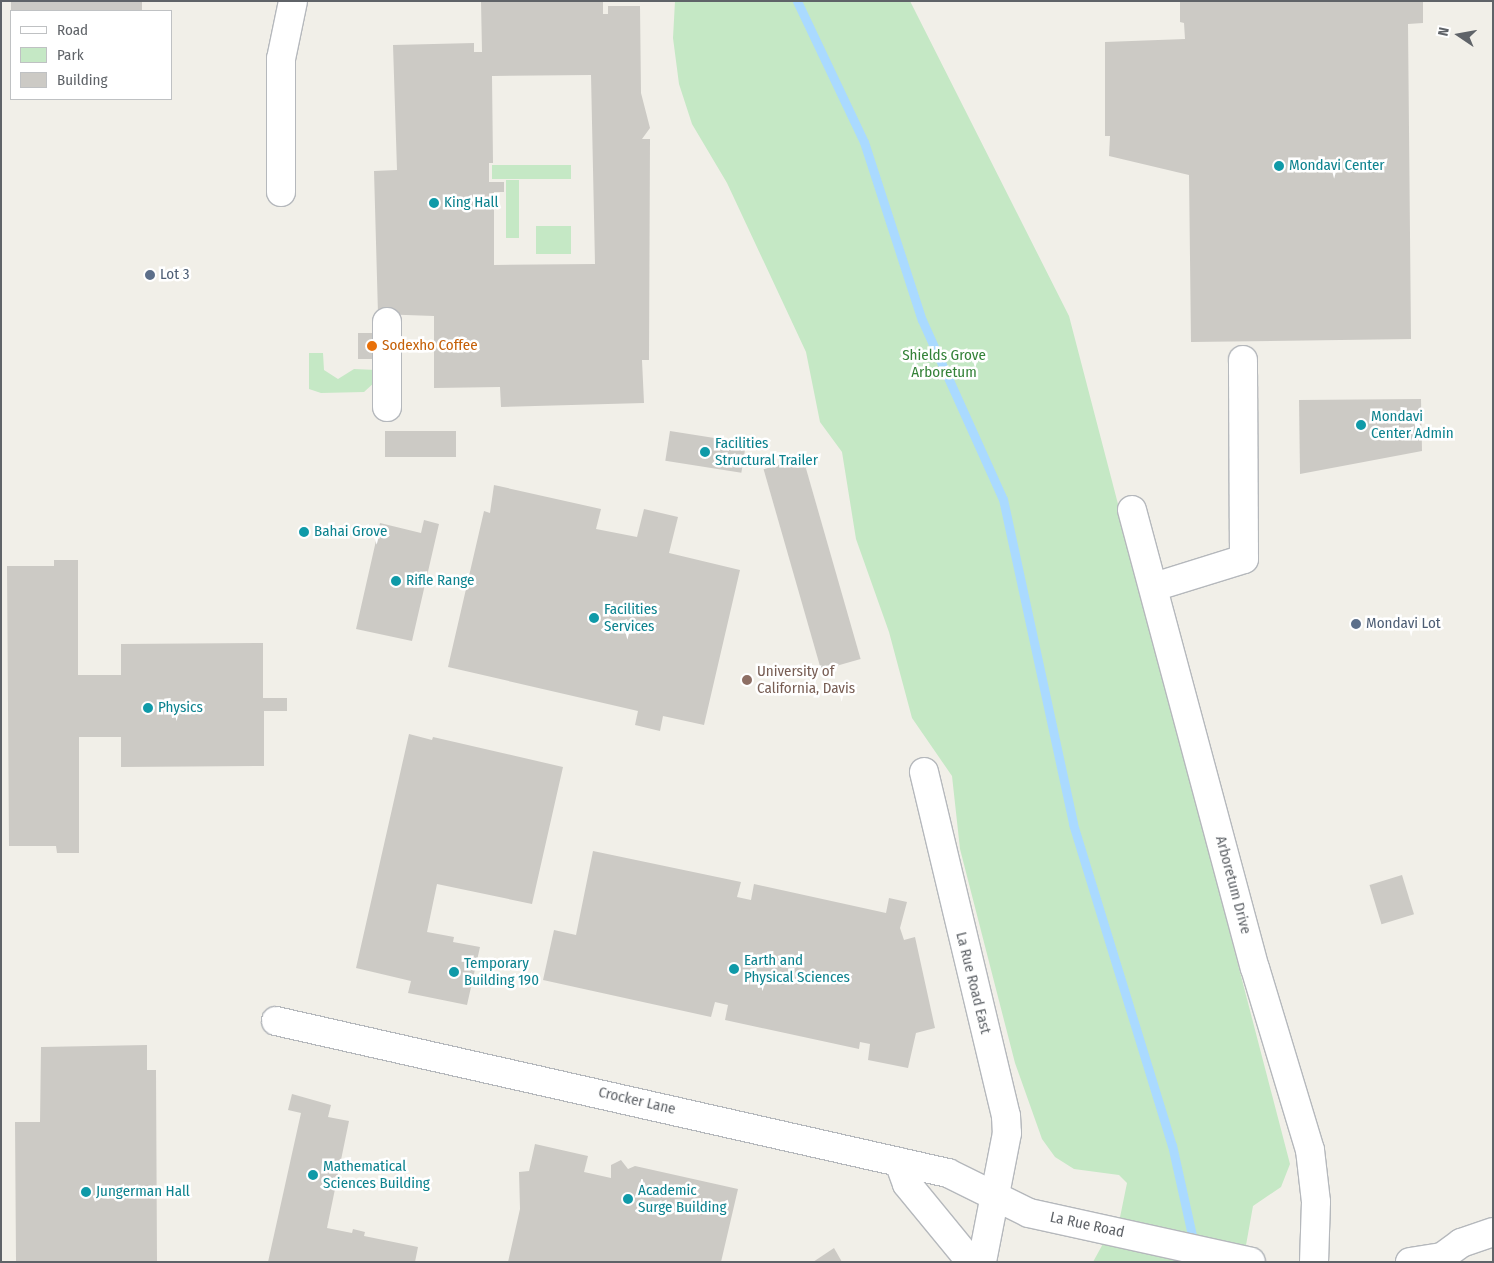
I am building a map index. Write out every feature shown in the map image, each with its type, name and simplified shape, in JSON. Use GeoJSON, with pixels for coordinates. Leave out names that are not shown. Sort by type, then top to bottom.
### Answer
{"type":"FeatureCollection","features":[{"type":"Feature","properties":{"kind":"street"},"geometry":{"type":"LineString","coordinates":[[281,192],[281,60],[293,1]]}},
{"type":"Feature","properties":{"kind":"street"},"geometry":{"type":"LineString","coordinates":[[387,322],[387,407]]}},
{"type":"Feature","properties":{"kind":"street"},"geometry":{"type":"LineString","coordinates":[[1154,587],[1244,559],[1243,360]]}},
{"type":"Feature","properties":{"kind":"street","name":"Arboretum Drive"},"geometry":{"type":"LineString","coordinates":[[1132,510],[1252,958],[1310,1150],[1316,1202],[1314,1262]]}},
{"type":"Feature","properties":{"kind":"street","name":"La Rue Road East"},"geometry":{"type":"LineString","coordinates":[[924,772],[1006,1116],[1007,1133],[994,1194]]}},
{"type":"Feature","properties":{"kind":"street","name":"Crocker Lane"},"geometry":{"type":"LineString","coordinates":[[276,1022],[948,1173],[994,1194]]}},
{"type":"Feature","properties":{"kind":"street"},"geometry":{"type":"LineString","coordinates":[[899,1162],[907,1184],[971,1262]]}},
{"type":"Feature","properties":{"kind":"street"},"geometry":{"type":"LineString","coordinates":[[982,1262],[994,1194]]}},
{"type":"Feature","properties":{"kind":"street","name":"La Rue Road"},"geometry":{"type":"LineString","coordinates":[[994,1194],[1029,1213],[1251,1262]]}},
{"type":"Feature","properties":{"kind":"street"},"geometry":{"type":"LineString","coordinates":[[1410,1262],[1449,1259],[1462,1243],[1493,1232]]}},
{"type":"Feature","properties":{"kind":"green space","name":"Shields Grove Arboretum"},"geometry":{"type":"Polygon","coordinates":[[[675,1],[910,1],[1069,316],[1290,1164],[1281,1187],[1253,1206],[1243,1262],[1093,1262],[1105,1240],[1117,1232],[1127,1183],[1119,1175],[1074,1169],[1055,1157],[1042,1139],[1015,1063],[960,849],[952,776],[912,718],[889,632],[856,539],[842,452],[820,422],[806,352],[727,183],[692,124],[679,84],[673,38],[675,1]]]}},
{"type":"Feature","properties":{"kind":"green space"},"geometry":{"type":"Polygon","coordinates":[[[492,165],[571,165],[571,179],[492,179],[492,165]]]}},
{"type":"Feature","properties":{"kind":"green space"},"geometry":{"type":"Polygon","coordinates":[[[506,180],[519,180],[519,238],[506,238],[506,180]]]}},
{"type":"Feature","properties":{"kind":"green space"},"geometry":{"type":"Polygon","coordinates":[[[536,226],[571,226],[571,254],[536,254],[536,226]]]}},
{"type":"Feature","properties":{"kind":"green space"},"geometry":{"type":"Polygon","coordinates":[[[309,353],[323,353],[324,370],[338,379],[354,369],[377,370],[376,381],[364,392],[321,393],[309,389],[309,353]]]}},
{"type":"Feature","properties":{"kind":"building"},"geometry":{"type":"Polygon","coordinates":[[[11,1],[142,1],[142,10],[11,10],[11,1]]]}},
{"type":"Feature","properties":{"kind":"building","name":"King Hall"},"geometry":{"type":"Polygon","coordinates":[[[481,1],[603,1],[603,14],[608,14],[608,6],[640,6],[641,93],[650,128],[642,139],[650,139],[649,360],[642,360],[644,403],[501,407],[500,387],[434,388],[434,316],[378,314],[374,171],[397,170],[393,45],[474,43],[474,52],[482,52],[481,1]],[[591,75],[492,76],[493,163],[489,163],[489,182],[504,182],[504,192],[494,192],[494,265],[595,264],[591,75]]]}},
{"type":"Feature","properties":{"kind":"building","name":"Mondavi Center"},"geometry":{"type":"Polygon","coordinates":[[[1180,1],[1423,1],[1423,23],[1408,24],[1411,339],[1191,342],[1189,175],[1109,156],[1110,136],[1105,136],[1105,42],[1185,39],[1184,23],[1180,22],[1180,1]]]}},
{"type":"Feature","properties":{"kind":"building"},"geometry":{"type":"Polygon","coordinates":[[[358,333],[374,333],[374,359],[358,359],[358,333]]]}},
{"type":"Feature","properties":{"kind":"building","name":"Mondavi Center Admin"},"geometry":{"type":"Polygon","coordinates":[[[1421,399],[1422,451],[1300,474],[1299,400],[1421,399]]]}},
{"type":"Feature","properties":{"kind":"building"},"geometry":{"type":"Polygon","coordinates":[[[385,431],[456,431],[456,457],[385,457],[385,431]]]}},
{"type":"Feature","properties":{"kind":"building","name":"Facilities Structural Trailer"},"geometry":{"type":"Polygon","coordinates":[[[670,431],[746,443],[741,473],[665,461],[670,431]]]}},
{"type":"Feature","properties":{"kind":"building"},"geometry":{"type":"Polygon","coordinates":[[[803,458],[861,659],[821,670],[764,469],[803,458]]]}},
{"type":"Feature","properties":{"kind":"building","name":"Facilities Services"},"geometry":{"type":"Polygon","coordinates":[[[494,485],[601,509],[596,529],[637,537],[644,509],[678,517],[669,553],[740,570],[704,725],[663,716],[660,731],[635,725],[638,711],[448,667],[484,511],[490,513],[494,485]]]}},
{"type":"Feature","properties":{"kind":"building","name":"Rifle Range"},"geometry":{"type":"Polygon","coordinates":[[[424,520],[439,524],[412,641],[356,629],[380,523],[421,533],[424,520]]]}},
{"type":"Feature","properties":{"kind":"building","name":"Physics"},"geometry":{"type":"Polygon","coordinates":[[[54,560],[78,560],[78,675],[121,675],[121,644],[263,643],[263,698],[287,698],[287,711],[264,711],[264,766],[121,767],[121,737],[79,737],[79,853],[57,853],[56,846],[9,846],[7,566],[54,566],[54,560]]]}},
{"type":"Feature","properties":{"kind":"building"},"geometry":{"type":"Polygon","coordinates":[[[409,734],[432,740],[433,737],[563,767],[532,904],[437,884],[427,932],[454,937],[453,942],[480,947],[467,1005],[408,993],[411,981],[356,968],[409,734]]]}},
{"type":"Feature","properties":{"kind":"building","name":"Earth and Physical Sciences"},"geometry":{"type":"Polygon","coordinates":[[[593,851],[741,882],[737,897],[751,900],[754,884],[886,913],[889,898],[907,902],[900,928],[904,940],[915,937],[935,1028],[916,1033],[908,1068],[868,1060],[870,1044],[860,1042],[859,1049],[725,1020],[728,1005],[715,1002],[711,1017],[543,980],[554,930],[576,935],[593,851]]]}},
{"type":"Feature","properties":{"kind":"building"},"geometry":{"type":"Polygon","coordinates":[[[1402,875],[1414,914],[1381,924],[1369,885],[1402,875]]]}},
{"type":"Feature","properties":{"kind":"building","name":"Jungerman Hall"},"geometry":{"type":"Polygon","coordinates":[[[147,1045],[147,1070],[156,1070],[157,1262],[16,1262],[15,1122],[40,1122],[41,1047],[147,1045]]]}},
{"type":"Feature","properties":{"kind":"building","name":"Mathematical Sciences Building"},"geometry":{"type":"Polygon","coordinates":[[[292,1094],[331,1105],[328,1117],[349,1121],[327,1228],[352,1233],[353,1229],[365,1232],[364,1236],[418,1247],[415,1262],[268,1262],[301,1113],[288,1110],[292,1094]]]}},
{"type":"Feature","properties":{"kind":"building","name":"Academic Surge Building"},"geometry":{"type":"Polygon","coordinates":[[[535,1144],[588,1156],[584,1172],[611,1178],[611,1165],[621,1160],[628,1169],[635,1166],[738,1189],[721,1262],[508,1262],[520,1209],[519,1172],[529,1171],[535,1144]]]}},
{"type":"Feature","properties":{"kind":"building"},"geometry":{"type":"Polygon","coordinates":[[[834,1248],[842,1262],[813,1262],[834,1248]]]}},
{"type":"Feature","properties":{"kind":"waterway"},"geometry":{"type":"LineString","coordinates":[[797,1],[864,142],[922,320],[1003,499],[1073,824],[1172,1145],[1194,1244]]}},
{"type":"Feature","properties":{"kind":"place","name":"Mondavi Center"},"geometry":{"type":"Point","coordinates":[1279,166]}},
{"type":"Feature","properties":{"kind":"place","name":"King Hall"},"geometry":{"type":"Point","coordinates":[434,203]}},
{"type":"Feature","properties":{"kind":"place","name":"Lot 3"},"geometry":{"type":"Point","coordinates":[150,275]}},
{"type":"Feature","properties":{"kind":"place","name":"Sodexho Coffee"},"geometry":{"type":"Point","coordinates":[372,346]}},
{"type":"Feature","properties":{"kind":"place","name":"Mondavi Center Admin"},"geometry":{"type":"Point","coordinates":[1361,425]}},
{"type":"Feature","properties":{"kind":"place","name":"Facilities Structural Trailer"},"geometry":{"type":"Point","coordinates":[705,452]}},
{"type":"Feature","properties":{"kind":"place","name":"Bahai Grove"},"geometry":{"type":"Point","coordinates":[304,532]}},
{"type":"Feature","properties":{"kind":"place","name":"Rifle Range"},"geometry":{"type":"Point","coordinates":[396,581]}},
{"type":"Feature","properties":{"kind":"place","name":"Facilities Services"},"geometry":{"type":"Point","coordinates":[594,618]}},
{"type":"Feature","properties":{"kind":"place","name":"Mondavi Lot"},"geometry":{"type":"Point","coordinates":[1356,624]}},
{"type":"Feature","properties":{"kind":"place","name":"University of California, Davis"},"geometry":{"type":"Point","coordinates":[747,680]}},
{"type":"Feature","properties":{"kind":"place","name":"Physics"},"geometry":{"type":"Point","coordinates":[148,708]}},
{"type":"Feature","properties":{"kind":"place","name":"Earth and Physical Sciences"},"geometry":{"type":"Point","coordinates":[734,969]}},
{"type":"Feature","properties":{"kind":"place","name":"Temporary Building 190"},"geometry":{"type":"Point","coordinates":[454,972]}},
{"type":"Feature","properties":{"kind":"place","name":"Mathematical Sciences Building"},"geometry":{"type":"Point","coordinates":[313,1175]}},
{"type":"Feature","properties":{"kind":"place","name":"Jungerman Hall"},"geometry":{"type":"Point","coordinates":[86,1192]}},
{"type":"Feature","properties":{"kind":"place","name":"Academic Surge Building"},"geometry":{"type":"Point","coordinates":[628,1199]}}]}
